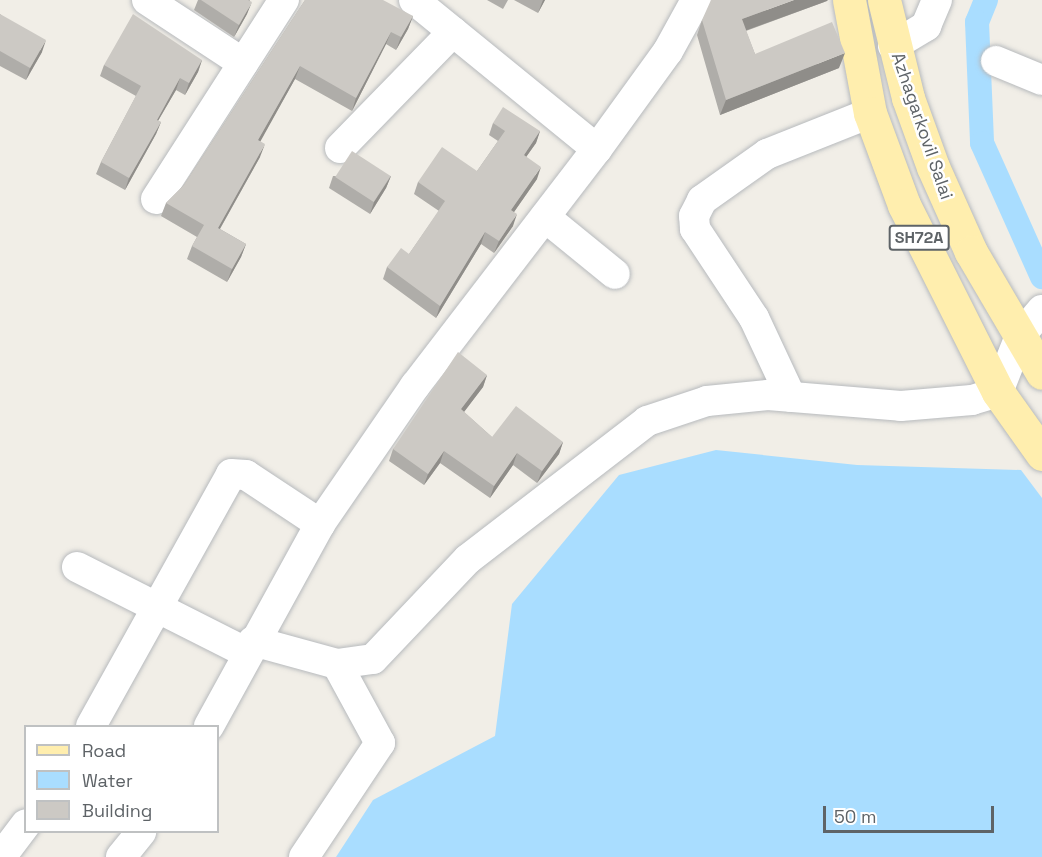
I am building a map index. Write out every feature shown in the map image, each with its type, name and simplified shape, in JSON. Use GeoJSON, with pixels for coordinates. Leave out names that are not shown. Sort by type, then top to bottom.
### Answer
{"type":"FeatureCollection","features":[{"type":"Feature","properties":{"kind":"main road","name":"Azhagarkovil Salai"},"geometry":{"type":"LineString","coordinates":[[849,0],[870,113],[948,301],[998,392],[1042,454]]}},
{"type":"Feature","properties":{"kind":"main road","name":"Azhagarkovil Salai"},"geometry":{"type":"LineString","coordinates":[[884,0],[893,46],[933,167],[971,252],[1042,373]]}},
{"type":"Feature","properties":{"kind":"street"},"geometry":{"type":"LineString","coordinates":[[147,0],[243,63]]}},
{"type":"Feature","properties":{"kind":"street"},"geometry":{"type":"LineString","coordinates":[[156,200],[284,0]]}},
{"type":"Feature","properties":{"kind":"street"},"geometry":{"type":"LineString","coordinates":[[414,0],[597,148]]}},
{"type":"Feature","properties":{"kind":"street"},"geometry":{"type":"LineString","coordinates":[[210,725],[250,647],[320,525],[415,386],[545,217],[668,51],[696,0]]}},
{"type":"Feature","properties":{"kind":"street"},"geometry":{"type":"LineString","coordinates":[[893,46],[927,26],[937,0]]}},
{"type":"Feature","properties":{"kind":"street"},"geometry":{"type":"LineString","coordinates":[[340,148],[453,32]]}},
{"type":"Feature","properties":{"kind":"street"},"geometry":{"type":"LineString","coordinates":[[996,60],[1042,80]]}},
{"type":"Feature","properties":{"kind":"street"},"geometry":{"type":"LineString","coordinates":[[791,397],[754,318],[695,229],[694,216],[702,200],[767,154],[870,113]]}},
{"type":"Feature","properties":{"kind":"street"},"geometry":{"type":"LineString","coordinates":[[545,217],[615,274]]}},
{"type":"Feature","properties":{"kind":"street"},"geometry":{"type":"LineString","coordinates":[[77,567],[159,609],[250,647],[337,664],[354,664],[385,651],[468,559],[647,420],[707,401],[791,397],[901,406],[972,400],[998,392],[1020,336],[1042,310]]}},
{"type":"Feature","properties":{"kind":"street"},"geometry":{"type":"LineString","coordinates":[[92,725],[159,609],[231,474],[246,475],[320,525]]}},
{"type":"Feature","properties":{"kind":"street"},"geometry":{"type":"LineString","coordinates":[[304,857],[380,743],[337,664]]}},
{"type":"Feature","properties":{"kind":"street"},"geometry":{"type":"LineString","coordinates":[[1,857],[24,827]]}},
{"type":"Feature","properties":{"kind":"street"},"geometry":{"type":"LineString","coordinates":[[121,857],[139,833]]}},
{"type":"Feature","properties":{"kind":"water"},"geometry":{"type":"Polygon","coordinates":[[[716,450],[857,465],[1021,470],[1042,498],[1042,857],[336,857],[373,800],[495,736],[512,604],[619,475],[716,450]]]}},
{"type":"Feature","properties":{"kind":"building"},"geometry":{"type":"Polygon","coordinates":[[[201,0],[248,0],[252,2],[239,25],[201,0]]]}},
{"type":"Feature","properties":{"kind":"building"},"geometry":{"type":"Polygon","coordinates":[[[305,0],[383,0],[413,16],[401,37],[391,32],[356,98],[300,66],[258,140],[265,144],[218,228],[246,244],[232,269],[192,246],[204,225],[166,203],[184,185],[305,0]]]}},
{"type":"Feature","properties":{"kind":"building"},"geometry":{"type":"Polygon","coordinates":[[[711,0],[794,0],[742,19],[755,54],[832,22],[845,53],[726,100],[702,20],[711,0]]]}},
{"type":"Feature","properties":{"kind":"building"},"geometry":{"type":"Polygon","coordinates":[[[0,14],[46,40],[30,68],[0,51],[0,14]]]}},
{"type":"Feature","properties":{"kind":"building"},"geometry":{"type":"Polygon","coordinates":[[[133,14],[202,60],[189,83],[180,78],[157,120],[161,122],[129,178],[101,162],[141,86],[104,65],[133,14]]]}},
{"type":"Feature","properties":{"kind":"building"},"geometry":{"type":"Polygon","coordinates":[[[503,107],[540,131],[524,155],[541,167],[511,210],[517,214],[499,241],[485,232],[440,306],[387,267],[401,248],[409,254],[445,201],[418,182],[442,147],[477,171],[505,131],[493,123],[503,107]]]}},
{"type":"Feature","properties":{"kind":"building"},"geometry":{"type":"Polygon","coordinates":[[[352,151],[391,176],[374,202],[335,177],[352,151]]]}},
{"type":"Feature","properties":{"kind":"building"},"geometry":{"type":"Polygon","coordinates":[[[458,352],[487,375],[461,409],[492,437],[516,406],[563,442],[542,471],[517,453],[494,486],[444,451],[428,474],[393,449],[458,352]]]}},
{"type":"Feature","properties":{"kind":"waterway"},"geometry":{"type":"LineString","coordinates":[[986,0],[977,22],[982,143],[1042,277]]}}]}
